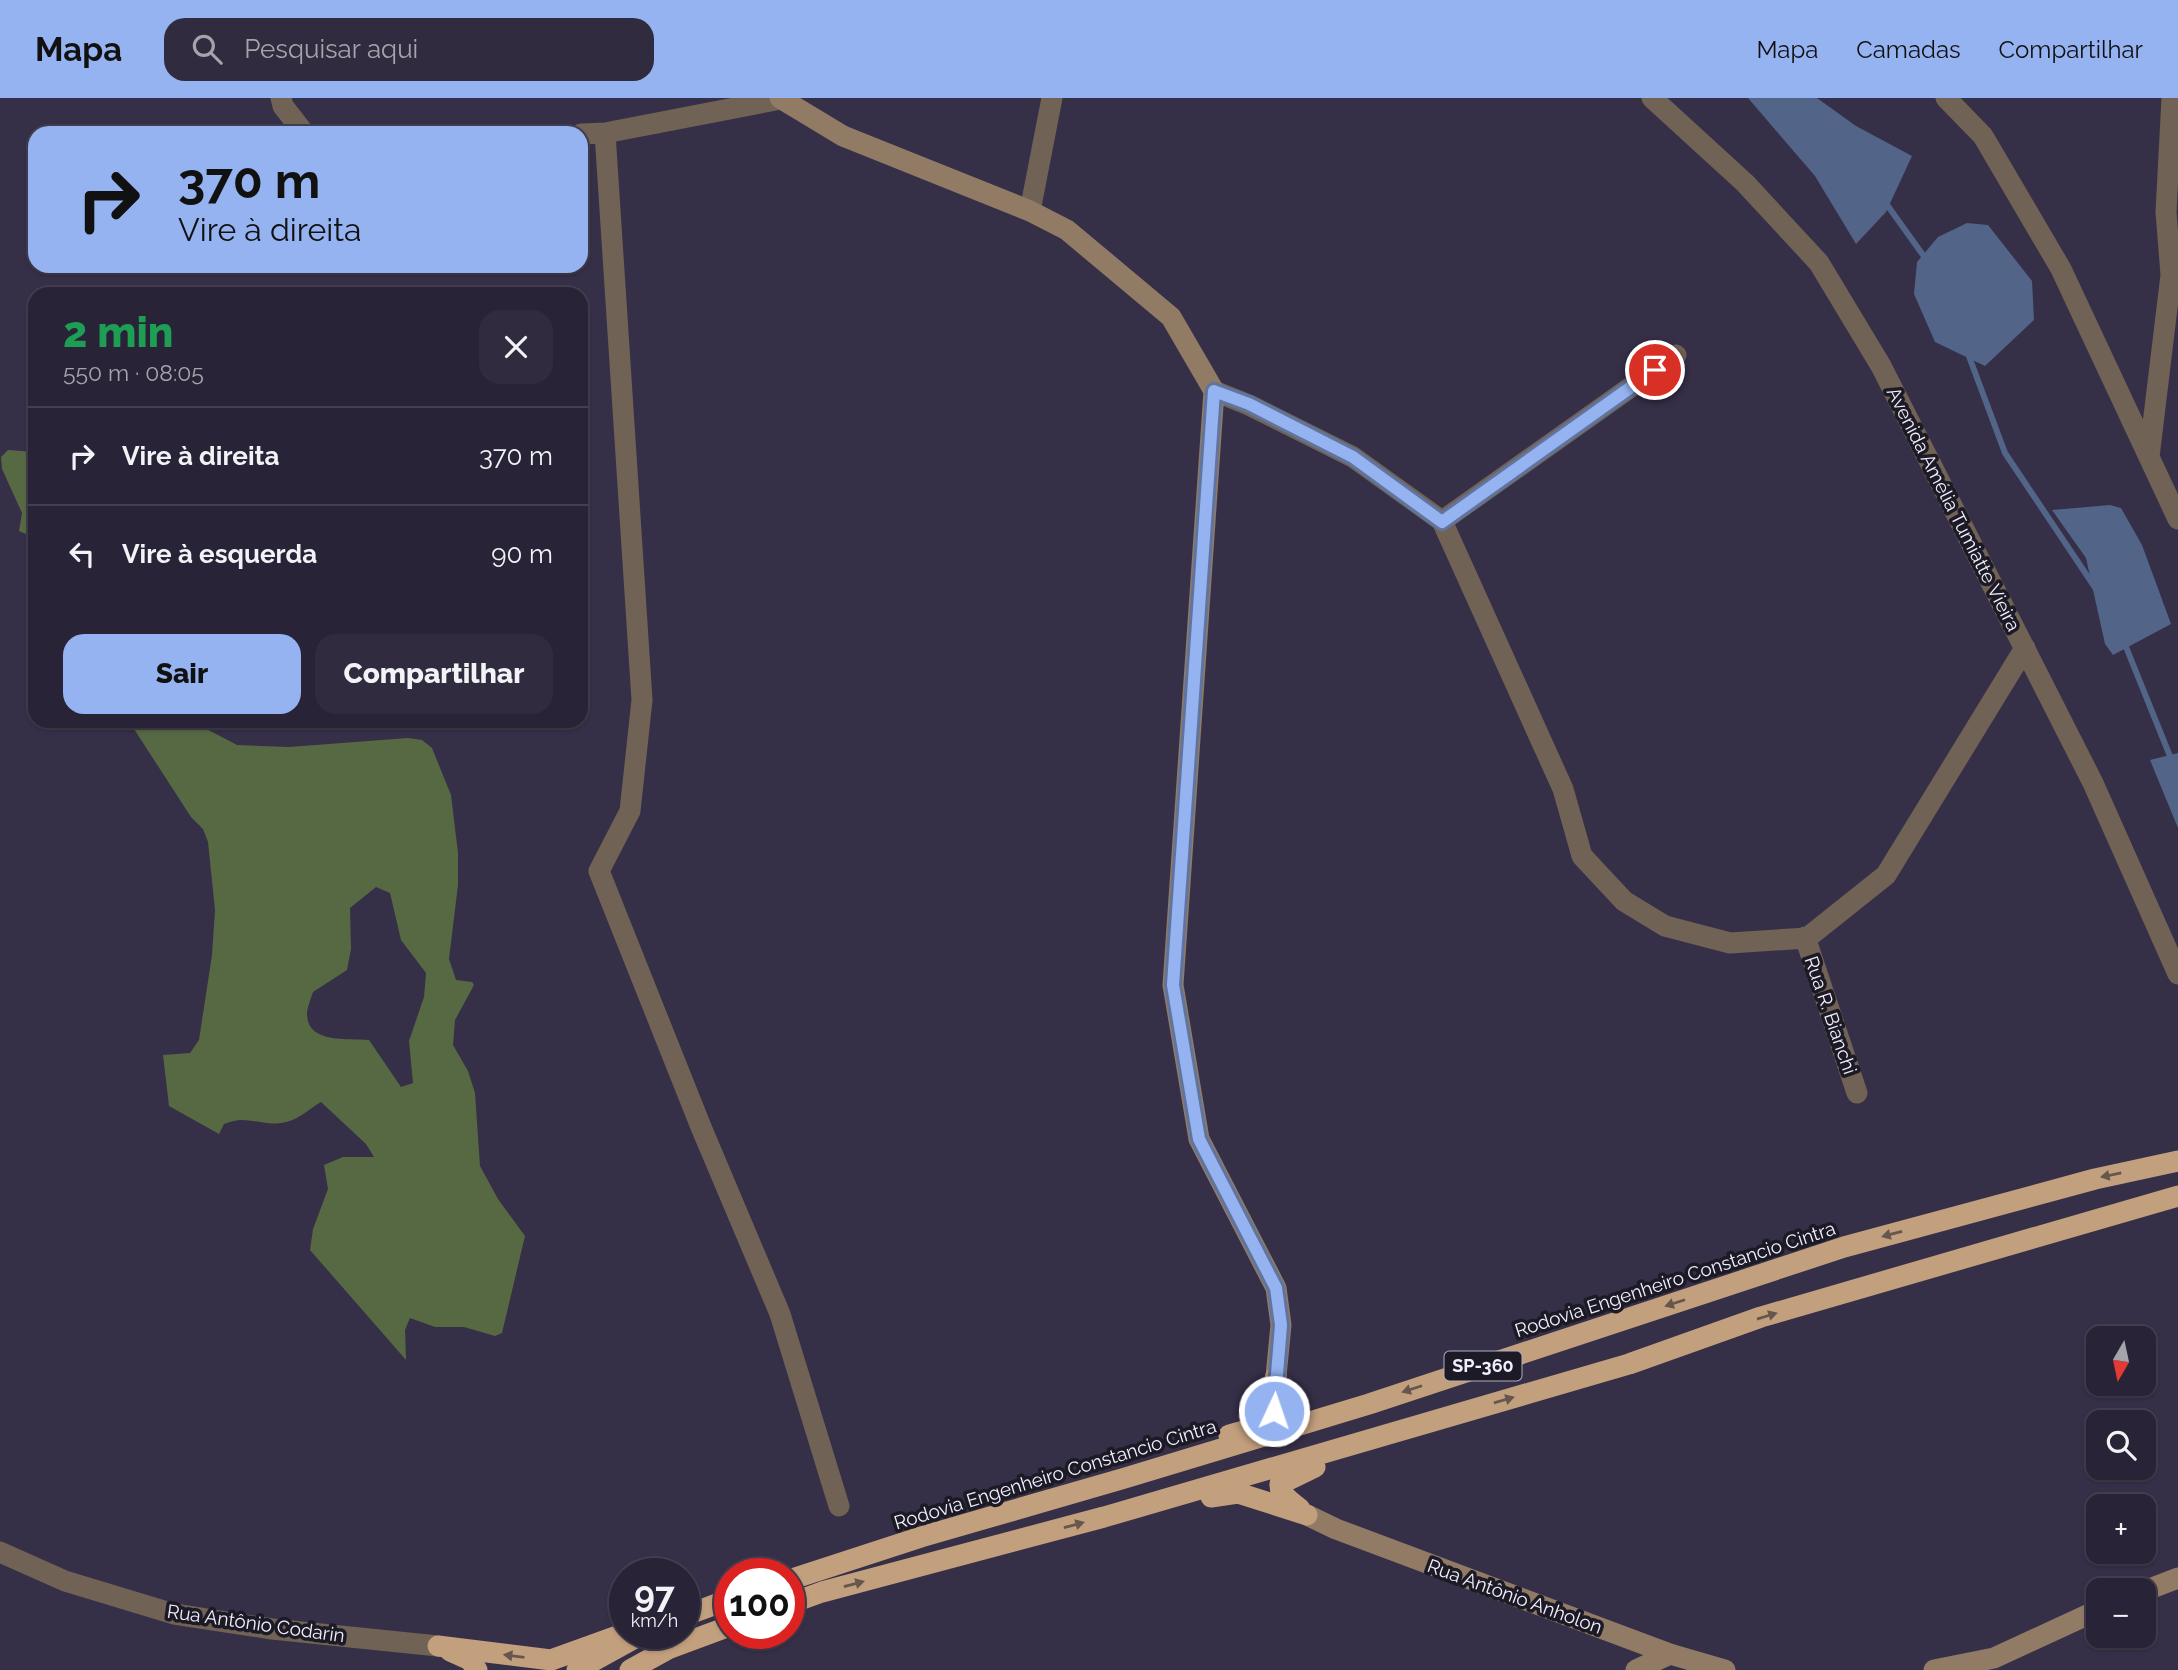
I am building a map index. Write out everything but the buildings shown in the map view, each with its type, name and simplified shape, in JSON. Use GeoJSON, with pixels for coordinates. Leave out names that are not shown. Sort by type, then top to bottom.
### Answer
{"type":"FeatureCollection","features":[{"type":"Feature","properties":{"kind":"highway","name":"Rodovia Engenheiro Constancio Cintra"},"geometry":{"type":"LineString","coordinates":[[805,1575],[921,1537],[1369,1404],[1844,1247],[2095,1179],[2178,1161]]}},
{"type":"Feature","properties":{"kind":"highway","name":"SP-360"},"geometry":{"type":"LineString","coordinates":[[805,1598],[1104,1517],[1629,1364],[1761,1317],[2178,1196]]}},
{"type":"Feature","properties":{"kind":"highway"},"geometry":{"type":"LineString","coordinates":[[1276,1376],[1274,1411],[1277,1418],[1283,1422],[1369,1404]]}},
{"type":"Feature","properties":{"kind":"highway"},"geometry":{"type":"LineString","coordinates":[[1125,1478],[1214,1438],[1250,1429],[1266,1408],[1276,1376]]}},
{"type":"Feature","properties":{"kind":"highway"},"geometry":{"type":"LineString","coordinates":[[1307,1515],[1283,1494],[1280,1484],[1377,1437]]}},
{"type":"Feature","properties":{"kind":"highway"},"geometry":{"type":"LineString","coordinates":[[1104,1517],[1238,1493],[1307,1515]]}},
{"type":"Feature","properties":{"kind":"highway"},"geometry":{"type":"LineString","coordinates":[[630,1670],[668,1649],[714,1632]]}},
{"type":"Feature","properties":{"kind":"highway"},"geometry":{"type":"LineString","coordinates":[[438,1646],[551,1660],[609,1639]]}},
{"type":"Feature","properties":{"kind":"highway"},"geometry":{"type":"LineString","coordinates":[[438,1646],[470,1660],[477,1670]]}},
{"type":"Feature","properties":{"kind":"highway"},"geometry":{"type":"LineString","coordinates":[[577,1670],[615,1649]]}},
{"type":"Feature","properties":{"kind":"street"},"geometry":{"type":"LineString","coordinates":[[281,98],[283,106],[299,126]]}},
{"type":"Feature","properties":{"kind":"street"},"geometry":{"type":"LineString","coordinates":[[1030,211],[1052,98]]}},
{"type":"Feature","properties":{"kind":"street","name":"Avenida Amélia Tumiatte Vieira"},"geometry":{"type":"LineString","coordinates":[[1652,98],[1745,183],[1819,263],[1881,366],[2093,783],[2178,974]]}},
{"type":"Feature","properties":{"kind":"street"},"geometry":{"type":"LineString","coordinates":[[1945,98],[1983,136],[2060,269],[2178,519]]}},
{"type":"Feature","properties":{"kind":"street"},"geometry":{"type":"LineString","coordinates":[[2149,457],[2175,275],[2166,212],[2172,98]]}},
{"type":"Feature","properties":{"kind":"street"},"geometry":{"type":"LineString","coordinates":[[588,134],[605,133],[780,99],[843,135],[1030,211],[1066,230],[1171,317],[1214,391],[1173,985],[1199,1139],[1276,1288],[1281,1325],[1276,1376]]}},
{"type":"Feature","properties":{"kind":"street"},"geometry":{"type":"LineString","coordinates":[[605,133],[642,700],[629,811],[599,871],[701,1127],[780,1314],[839,1506]]}},
{"type":"Feature","properties":{"kind":"street"},"geometry":{"type":"LineString","coordinates":[[1442,522],[1676,355]]}},
{"type":"Feature","properties":{"kind":"street"},"geometry":{"type":"LineString","coordinates":[[1214,391],[1249,404],[1353,457],[1442,522],[1563,789],[1582,856],[1624,901],[1665,926],[1730,943],[1807,938],[1886,875],[2025,648]]}},
{"type":"Feature","properties":{"kind":"street","name":"Rua R. Bianchi"},"geometry":{"type":"LineString","coordinates":[[1805,937],[1857,1093]]}},
{"type":"Feature","properties":{"kind":"street","name":"Rua Antônio Anholon"},"geometry":{"type":"LineString","coordinates":[[1307,1515],[1336,1529],[1670,1654],[1725,1670]]}},
{"type":"Feature","properties":{"kind":"street","name":"Rua Antônio Codarin"},"geometry":{"type":"LineString","coordinates":[[0,1552],[65,1581],[174,1614],[272,1629],[438,1646]]}},
{"type":"Feature","properties":{"kind":"street"},"geometry":{"type":"LineString","coordinates":[[2156,1586],[2178,1578]]}},
{"type":"Feature","properties":{"kind":"street"},"geometry":{"type":"LineString","coordinates":[[1934,1670],[1994,1658],[2086,1616]]}},
{"type":"Feature","properties":{"kind":"street"},"geometry":{"type":"LineString","coordinates":[[1636,1670],[1670,1654]]}},
{"type":"Feature","properties":{"kind":"green space"},"geometry":{"type":"Polygon","coordinates":[[[8,450],[28,451],[28,535],[19,531],[22,513],[2,469],[1,457],[8,450]]]}},
{"type":"Feature","properties":{"kind":"green space"},"geometry":{"type":"Polygon","coordinates":[[[133,728],[205,728],[237,745],[289,747],[408,738],[422,740],[432,748],[451,795],[458,853],[458,885],[449,959],[456,980],[472,982],[474,985],[455,1020],[453,1045],[468,1071],[475,1093],[480,1166],[498,1199],[525,1236],[502,1333],[495,1336],[464,1327],[435,1327],[410,1318],[405,1330],[406,1360],[310,1250],[313,1229],[328,1189],[324,1165],[343,1157],[374,1157],[366,1144],[321,1102],[287,1122],[232,1121],[224,1124],[219,1134],[169,1106],[163,1055],[190,1053],[199,1040],[212,955],[215,910],[208,842],[203,829],[191,817],[133,728]],[[376,887],[350,908],[351,949],[347,970],[313,992],[307,1014],[309,1024],[321,1035],[369,1040],[401,1087],[413,1083],[409,1041],[424,997],[426,973],[401,940],[390,893],[376,887]]]}},
{"type":"Feature","properties":{"kind":"water"},"geometry":{"type":"Polygon","coordinates":[[[1748,98],[1817,98],[1856,126],[1912,156],[1886,212],[1856,244],[1815,176],[1748,98]]]}},
{"type":"Feature","properties":{"kind":"water"},"geometry":{"type":"Polygon","coordinates":[[[1967,223],[1988,225],[2032,281],[2034,320],[1985,366],[1935,342],[1914,294],[1917,262],[1938,237],[1967,223]]]}},
{"type":"Feature","properties":{"kind":"water"},"geometry":{"type":"Polygon","coordinates":[[[2110,505],[2121,508],[2142,545],[2171,624],[2113,655],[2105,644],[2086,558],[2052,510],[2110,505]]]}},
{"type":"Feature","properties":{"kind":"water"},"geometry":{"type":"Polygon","coordinates":[[[2178,753],[2178,828],[2150,760],[2178,753]]]}},
{"type":"Feature","properties":{"kind":"waterway"},"geometry":{"type":"LineString","coordinates":[[1885,202],[1928,262]]}},
{"type":"Feature","properties":{"kind":"waterway"},"geometry":{"type":"LineString","coordinates":[[1967,351],[2005,453],[2096,589]]}},
{"type":"Feature","properties":{"kind":"waterway"},"geometry":{"type":"LineString","coordinates":[[2124,642],[2178,776]]}},
{"type":"Feature","properties":{"kind":"route"},"geometry":{"type":"LineString","coordinates":[[1274,1411],[1281,1325],[1276,1288],[1199,1139],[1173,985],[1214,391],[1249,404],[1353,457],[1442,522],[1655,370]]}}]}
